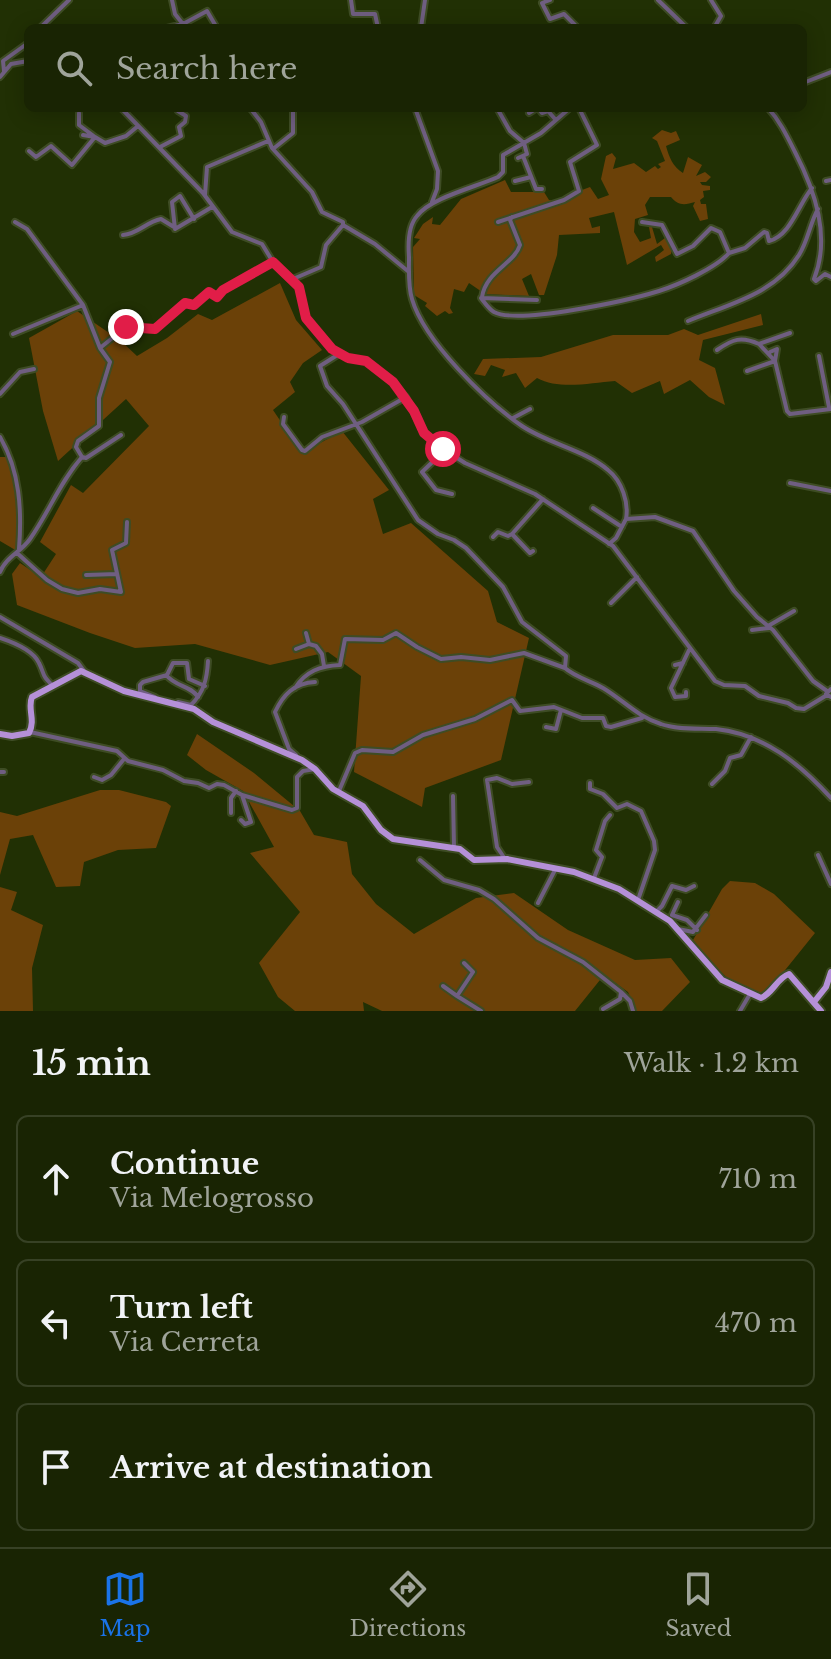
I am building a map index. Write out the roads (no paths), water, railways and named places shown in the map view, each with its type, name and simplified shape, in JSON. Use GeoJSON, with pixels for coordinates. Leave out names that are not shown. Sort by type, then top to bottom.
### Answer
{"type":"FeatureCollection","features":[{"type":"Feature","properties":{"kind":"main road"},"geometry":{"type":"LineString","coordinates":[[0,734],[30,732],[33,722],[30,701],[52,685],[84,671],[115,688],[194,709],[213,722],[297,757],[315,769],[340,794],[363,806],[381,830],[393,839],[462,850],[474,860],[505,859],[594,878],[638,900],[678,929],[722,980],[750,994],[765,997],[782,977],[789,974],[817,997],[820,1010]]}},
{"type":"Feature","properties":{"kind":"main road"},"geometry":{"type":"LineString","coordinates":[[817,997],[831,972]]}},
{"type":"Feature","properties":{"kind":"street"},"geometry":{"type":"LineString","coordinates":[[44,24],[69,0]]}},
{"type":"Feature","properties":{"kind":"street"},"geometry":{"type":"LineString","coordinates":[[172,0],[173,8],[184,24]]}},
{"type":"Feature","properties":{"kind":"street"},"geometry":{"type":"LineString","coordinates":[[351,0],[353,14],[375,14],[377,24]]}},
{"type":"Feature","properties":{"kind":"street"},"geometry":{"type":"LineString","coordinates":[[422,24],[425,0]]}},
{"type":"Feature","properties":{"kind":"street"},"geometry":{"type":"LineString","coordinates":[[550,0],[542,3],[550,19],[564,14],[574,24]]}},
{"type":"Feature","properties":{"kind":"street"},"geometry":{"type":"LineString","coordinates":[[658,0],[683,24]]}},
{"type":"Feature","properties":{"kind":"street"},"geometry":{"type":"LineString","coordinates":[[711,0],[721,16],[716,24]]}},
{"type":"Feature","properties":{"kind":"street"},"geometry":{"type":"LineString","coordinates":[[188,24],[207,11],[215,24]]}},
{"type":"Feature","properties":{"kind":"street"},"geometry":{"type":"LineString","coordinates":[[4,71],[3,61],[24,45]]}},
{"type":"Feature","properties":{"kind":"street"},"geometry":{"type":"LineString","coordinates":[[0,77],[11,64],[24,62]]}},
{"type":"Feature","properties":{"kind":"street"},"geometry":{"type":"LineString","coordinates":[[807,81],[831,72]]}},
{"type":"Feature","properties":{"kind":"street"},"geometry":{"type":"LineString","coordinates":[[125,112],[205,195],[232,232],[262,244],[273,262],[293,279],[303,296],[308,321],[339,354],[366,361],[393,382],[406,397],[424,433],[445,450],[465,463],[543,499],[609,544],[619,553],[709,675],[724,685],[745,686],[759,696],[804,709],[829,693],[813,681],[769,627],[734,591],[693,531],[655,517],[626,519]]}},
{"type":"Feature","properties":{"kind":"street"},"geometry":{"type":"LineString","coordinates":[[160,147],[181,136],[179,127],[186,116],[180,112]]}},
{"type":"Feature","properties":{"kind":"street"},"geometry":{"type":"LineString","coordinates":[[253,112],[273,149],[312,192],[322,212],[343,222],[409,272]]}},
{"type":"Feature","properties":{"kind":"street"},"geometry":{"type":"LineString","coordinates":[[273,149],[293,133],[293,112]]}},
{"type":"Feature","properties":{"kind":"street"},"geometry":{"type":"LineString","coordinates":[[416,112],[438,171],[437,189],[432,202]]}},
{"type":"Feature","properties":{"kind":"street"},"geometry":{"type":"LineString","coordinates":[[499,112],[510,131],[524,143],[527,154],[520,157],[536,189],[542,189]]}},
{"type":"Feature","properties":{"kind":"street"},"geometry":{"type":"LineString","coordinates":[[549,112],[555,119]]}},
{"type":"Feature","properties":{"kind":"street"},"geometry":{"type":"LineString","coordinates":[[565,112],[541,133],[503,155],[503,172],[498,177],[432,202],[418,214],[413,222],[409,272],[412,303],[444,356],[481,392],[542,439],[588,457],[615,476],[624,496],[626,519],[609,544]]}},
{"type":"Feature","properties":{"kind":"street"},"geometry":{"type":"LineString","coordinates":[[498,222],[564,200],[579,191],[570,162],[597,145],[581,112]]}},
{"type":"Feature","properties":{"kind":"street"},"geometry":{"type":"LineString","coordinates":[[771,112],[812,188],[823,227],[824,246],[814,279],[816,283],[825,274],[831,277]]}},
{"type":"Feature","properties":{"kind":"street"},"geometry":{"type":"LineString","coordinates":[[79,113],[79,125],[105,143],[126,136],[138,126]]}},
{"type":"Feature","properties":{"kind":"street"},"geometry":{"type":"LineString","coordinates":[[83,135],[95,137]]}},
{"type":"Feature","properties":{"kind":"street"},"geometry":{"type":"LineString","coordinates":[[29,151],[36,157],[51,146],[72,165],[95,137]]}},
{"type":"Feature","properties":{"kind":"street"},"geometry":{"type":"LineString","coordinates":[[205,195],[207,167],[268,141]]}},
{"type":"Feature","properties":{"kind":"street"},"geometry":{"type":"LineString","coordinates":[[515,181],[531,177]]}},
{"type":"Feature","properties":{"kind":"street"},"geometry":{"type":"LineString","coordinates":[[481,298],[492,311],[505,315],[582,309],[660,291],[718,263],[729,253],[745,248],[764,232],[769,241],[774,241],[812,188]]}},
{"type":"Feature","properties":{"kind":"street"},"geometry":{"type":"LineString","coordinates":[[174,227],[172,202],[180,196],[194,219]]}},
{"type":"Feature","properties":{"kind":"street"},"geometry":{"type":"LineString","coordinates":[[123,235],[133,234],[149,221],[161,219],[175,229],[212,207]]}},
{"type":"Feature","properties":{"kind":"street"},"geometry":{"type":"LineString","coordinates":[[688,321],[771,287],[801,252],[818,209]]}},
{"type":"Feature","properties":{"kind":"street"},"geometry":{"type":"LineString","coordinates":[[481,298],[483,289],[503,264],[518,252],[520,245],[510,220],[512,217]]}},
{"type":"Feature","properties":{"kind":"street"},"geometry":{"type":"LineString","coordinates":[[15,222],[27,229],[83,305],[100,348],[110,362],[99,398],[99,426],[78,441],[76,447],[82,457]]}},
{"type":"Feature","properties":{"kind":"street"},"geometry":{"type":"LineString","coordinates":[[642,222],[662,225],[677,254],[693,246],[711,228],[720,232],[729,253]]}},
{"type":"Feature","properties":{"kind":"street"},"geometry":{"type":"LineString","coordinates":[[293,279],[321,267],[326,245],[343,225]]}},
{"type":"Feature","properties":{"kind":"street"},"geometry":{"type":"LineString","coordinates":[[100,348],[126,327],[155,329],[185,303],[194,305],[209,292],[217,297],[223,290],[273,262]]}},
{"type":"Feature","properties":{"kind":"street"},"geometry":{"type":"LineString","coordinates":[[481,298],[537,300]]}},
{"type":"Feature","properties":{"kind":"street"},"geometry":{"type":"LineString","coordinates":[[13,334],[83,305]]}},
{"type":"Feature","properties":{"kind":"street"},"geometry":{"type":"LineString","coordinates":[[759,344],[790,333]]}},
{"type":"Feature","properties":{"kind":"street"},"geometry":{"type":"LineString","coordinates":[[717,350],[731,340],[744,338],[759,344],[775,361]]}},
{"type":"Feature","properties":{"kind":"street"},"geometry":{"type":"LineString","coordinates":[[770,352],[777,349],[775,361],[790,414],[799,410],[831,409]]}},
{"type":"Feature","properties":{"kind":"street"},"geometry":{"type":"LineString","coordinates":[[339,354],[320,366],[327,386],[343,404],[418,520],[466,548],[503,587],[522,622],[566,656],[565,668]]}},
{"type":"Feature","properties":{"kind":"street"},"geometry":{"type":"LineString","coordinates":[[819,356],[831,409]]}},
{"type":"Feature","properties":{"kind":"street"},"geometry":{"type":"LineString","coordinates":[[747,371],[775,361]]}},
{"type":"Feature","properties":{"kind":"street"},"geometry":{"type":"LineString","coordinates":[[0,394],[20,372],[34,369]]}},
{"type":"Feature","properties":{"kind":"street"},"geometry":{"type":"LineString","coordinates":[[284,417],[283,424],[305,451],[322,437],[356,425],[406,397]]}},
{"type":"Feature","properties":{"kind":"street"},"geometry":{"type":"LineString","coordinates":[[513,418],[530,409]]}},
{"type":"Feature","properties":{"kind":"street"},"geometry":{"type":"LineString","coordinates":[[82,457],[86,458],[121,435]]}},
{"type":"Feature","properties":{"kind":"street"},"geometry":{"type":"LineString","coordinates":[[0,437],[14,469],[22,513],[18,552]]}},
{"type":"Feature","properties":{"kind":"street"},"geometry":{"type":"LineString","coordinates":[[445,450],[422,472],[436,490],[452,494]]}},
{"type":"Feature","properties":{"kind":"street"},"geometry":{"type":"LineString","coordinates":[[0,572],[8,559],[29,540],[52,506],[63,480],[82,457]]}},
{"type":"Feature","properties":{"kind":"street"},"geometry":{"type":"LineString","coordinates":[[790,483],[831,491]]}},
{"type":"Feature","properties":{"kind":"street"},"geometry":{"type":"LineString","coordinates":[[493,537],[498,532],[508,536],[512,534],[543,499]]}},
{"type":"Feature","properties":{"kind":"street"},"geometry":{"type":"LineString","coordinates":[[593,508],[622,527]]}},
{"type":"Feature","properties":{"kind":"street"},"geometry":{"type":"LineString","coordinates":[[18,552],[47,580],[62,589],[78,593],[100,589],[121,592],[112,550],[126,543],[127,522]]}},
{"type":"Feature","properties":{"kind":"street"},"geometry":{"type":"LineString","coordinates":[[512,534],[530,553],[533,551]]}},
{"type":"Feature","properties":{"kind":"street"},"geometry":{"type":"LineString","coordinates":[[86,575],[117,574]]}},
{"type":"Feature","properties":{"kind":"street"},"geometry":{"type":"LineString","coordinates":[[611,603],[637,577]]}},
{"type":"Feature","properties":{"kind":"street"},"geometry":{"type":"LineString","coordinates":[[752,630],[769,627],[794,611]]}},
{"type":"Feature","properties":{"kind":"street"},"geometry":{"type":"LineString","coordinates":[[0,617],[78,663],[84,671]]}},
{"type":"Feature","properties":{"kind":"street"},"geometry":{"type":"LineString","coordinates":[[306,633],[309,644]]}},
{"type":"Feature","properties":{"kind":"street"},"geometry":{"type":"LineString","coordinates":[[297,757],[289,749],[275,712],[282,697],[304,677],[324,666],[340,665],[345,639],[383,640],[396,633],[441,659],[461,657],[490,660],[524,653],[588,679],[644,717],[662,725],[721,730],[751,737],[801,766],[831,798]]}},
{"type":"Feature","properties":{"kind":"street"},"geometry":{"type":"LineString","coordinates":[[0,638],[13,642],[35,657],[43,677],[52,685]]}},
{"type":"Feature","properties":{"kind":"street"},"geometry":{"type":"LineString","coordinates":[[296,649],[309,644],[316,646],[322,654],[324,666]]}},
{"type":"Feature","properties":{"kind":"street"},"geometry":{"type":"LineString","coordinates":[[686,692],[686,696],[675,697],[671,688],[690,648]]}},
{"type":"Feature","properties":{"kind":"street"},"geometry":{"type":"LineString","coordinates":[[173,704],[191,705],[198,697],[205,686],[208,661]]}},
{"type":"Feature","properties":{"kind":"street"},"geometry":{"type":"LineString","coordinates":[[155,700],[153,695],[140,691],[140,685],[166,675],[173,663],[187,663],[189,679],[205,686]]}},
{"type":"Feature","properties":{"kind":"street"},"geometry":{"type":"LineString","coordinates":[[675,665],[683,663]]}},
{"type":"Feature","properties":{"kind":"street"},"geometry":{"type":"LineString","coordinates":[[166,675],[171,681],[189,687],[198,697]]}},
{"type":"Feature","properties":{"kind":"street"},"geometry":{"type":"LineString","coordinates":[[295,688],[315,682]]}},
{"type":"Feature","properties":{"kind":"street"},"geometry":{"type":"LineString","coordinates":[[340,794],[339,788],[351,759],[361,751],[393,752],[423,735],[473,720],[512,700],[520,711],[540,707],[561,710],[582,718],[603,718],[606,726],[611,727],[644,717]]}},
{"type":"Feature","properties":{"kind":"street"},"geometry":{"type":"LineString","coordinates":[[546,727],[559,729],[561,710]]}},
{"type":"Feature","properties":{"kind":"street"},"geometry":{"type":"LineString","coordinates":[[30,732],[120,752],[124,759],[163,770],[184,781],[209,788],[224,785],[279,808],[295,810],[297,777],[303,771],[315,769]]}},
{"type":"Feature","properties":{"kind":"street"},"geometry":{"type":"LineString","coordinates":[[712,784],[727,769],[730,758],[741,755],[751,737]]}},
{"type":"Feature","properties":{"kind":"street"},"geometry":{"type":"LineString","coordinates":[[94,777],[100,780],[105,778],[124,759]]}},
{"type":"Feature","properties":{"kind":"street"},"geometry":{"type":"LineString","coordinates":[[505,859],[497,847],[487,780],[497,778],[512,784],[529,782]]}},
{"type":"Feature","properties":{"kind":"street"},"geometry":{"type":"LineString","coordinates":[[590,783],[590,789],[605,795],[614,807],[627,804],[641,811],[648,826],[655,850],[638,900]]}},
{"type":"Feature","properties":{"kind":"street"},"geometry":{"type":"LineString","coordinates":[[231,813],[231,798],[236,791]]}},
{"type":"Feature","properties":{"kind":"street"},"geometry":{"type":"LineString","coordinates":[[241,820],[245,824],[251,822],[242,795]]}},
{"type":"Feature","properties":{"kind":"street"},"geometry":{"type":"LineString","coordinates":[[453,796],[454,848]]}},
{"type":"Feature","properties":{"kind":"street"},"geometry":{"type":"LineString","coordinates":[[594,878],[602,857],[596,850],[605,821],[610,815]]}},
{"type":"Feature","properties":{"kind":"street"},"geometry":{"type":"LineString","coordinates":[[818,855],[831,884]]}},
{"type":"Feature","properties":{"kind":"street"},"geometry":{"type":"LineString","coordinates":[[420,860],[444,880],[479,890],[494,899],[538,938],[583,962],[621,992],[630,1001],[633,1011]]}},
{"type":"Feature","properties":{"kind":"street"},"geometry":{"type":"LineString","coordinates":[[538,903],[555,870]]}},
{"type":"Feature","properties":{"kind":"street"},"geometry":{"type":"LineString","coordinates":[[656,912],[672,886],[686,890],[694,886]]}},
{"type":"Feature","properties":{"kind":"street"},"geometry":{"type":"LineString","coordinates":[[678,902],[672,915],[687,920],[697,930]]}},
{"type":"Feature","properties":{"kind":"street"},"geometry":{"type":"LineString","coordinates":[[678,929],[697,930],[706,915]]}},
{"type":"Feature","properties":{"kind":"street"},"geometry":{"type":"LineString","coordinates":[[457,996],[473,972],[464,963]]}},
{"type":"Feature","properties":{"kind":"street"},"geometry":{"type":"LineString","coordinates":[[443,986],[481,1011]]}},
{"type":"Feature","properties":{"kind":"street"},"geometry":{"type":"LineString","coordinates":[[603,1009],[620,999],[621,992]]}},
{"type":"Feature","properties":{"kind":"street"},"geometry":{"type":"LineString","coordinates":[[740,1011],[750,994]]}}]}
